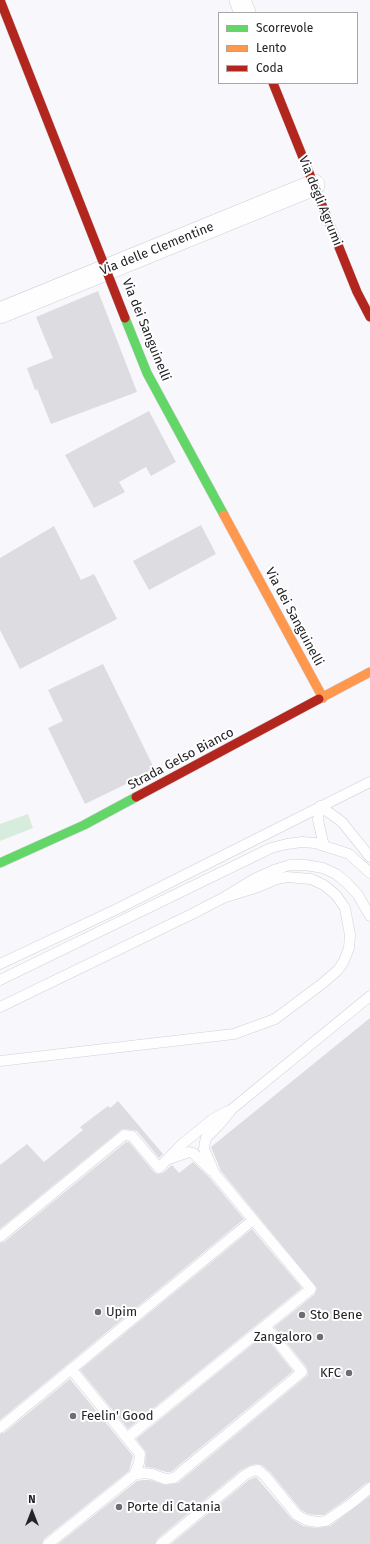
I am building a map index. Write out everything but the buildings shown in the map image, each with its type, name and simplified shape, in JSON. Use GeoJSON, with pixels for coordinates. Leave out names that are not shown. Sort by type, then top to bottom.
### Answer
{"type":"FeatureCollection","features":[{"type":"Feature","properties":{"kind":"street","name":"Via dei Sanguinelli"},"geometry":{"type":"LineString","coordinates":[[0,0],[147,373],[323,698]]}},
{"type":"Feature","properties":{"kind":"street"},"geometry":{"type":"LineString","coordinates":[[240,0],[245,12]]}},
{"type":"Feature","properties":{"kind":"street","name":"Via degli Agrumi"},"geometry":{"type":"LineString","coordinates":[[273,84],[356,292],[370,317]]}},
{"type":"Feature","properties":{"kind":"street","name":"Via delle Clementine"},"geometry":{"type":"LineString","coordinates":[[0,313],[314,184]]}},
{"type":"Feature","properties":{"kind":"street","name":"Strada Gelso Bianco"},"geometry":{"type":"LineString","coordinates":[[0,863],[84,825],[370,672]]}},
{"type":"Feature","properties":{"kind":"lane"},"geometry":{"type":"LineString","coordinates":[[0,964],[119,908],[370,782]]}},
{"type":"Feature","properties":{"kind":"lane"},"geometry":{"type":"LineString","coordinates":[[320,806],[318,820],[324,846]]}},
{"type":"Feature","properties":{"kind":"lane"},"geometry":{"type":"LineString","coordinates":[[320,806],[342,822],[370,857]]}},
{"type":"Feature","properties":{"kind":"lane"},"geometry":{"type":"LineString","coordinates":[[0,980],[271,848],[302,842],[324,846],[349,854],[370,873]]}},
{"type":"Feature","properties":{"kind":"lane"},"geometry":{"type":"LineString","coordinates":[[0,1008],[223,898],[254,879],[274,870],[290,866],[306,865],[323,868],[336,874],[358,895],[370,916]]}},
{"type":"Feature","properties":{"kind":"lane"},"geometry":{"type":"LineString","coordinates":[[0,1061],[240,1032],[275,1019],[323,983],[338,970],[344,961],[349,948],[350,935],[345,908],[336,895],[324,885],[312,879],[287,877],[277,879],[258,887],[223,898]]}},
{"type":"Feature","properties":{"kind":"lane"},"geometry":{"type":"LineString","coordinates":[[216,1174],[204,1149],[206,1138],[232,1109],[370,996]]}},
{"type":"Feature","properties":{"kind":"lane"},"geometry":{"type":"LineString","coordinates":[[0,1237],[124,1135],[132,1136],[159,1168],[181,1145],[213,1119],[232,1109]]}},
{"type":"Feature","properties":{"kind":"lane"},"geometry":{"type":"LineString","coordinates":[[128,1438],[311,1289],[216,1174],[193,1153],[190,1152],[168,1160]]}},
{"type":"Feature","properties":{"kind":"lane"},"geometry":{"type":"LineString","coordinates":[[0,1428],[216,1252],[253,1220]]}},
{"type":"Feature","properties":{"kind":"lane"},"geometry":{"type":"LineString","coordinates":[[48,1544],[134,1475],[143,1473],[165,1478],[174,1478],[302,1372],[264,1326]]}},
{"type":"Feature","properties":{"kind":"lane"},"geometry":{"type":"LineString","coordinates":[[71,1369],[140,1454],[139,1463],[134,1475]]}},
{"type":"Feature","properties":{"kind":"lane"},"geometry":{"type":"LineString","coordinates":[[161,1544],[245,1475],[252,1471],[258,1470],[265,1476],[297,1515],[306,1520],[317,1522],[326,1521],[352,1504],[370,1488]]}},
{"type":"Feature","properties":{"kind":"green space"},"geometry":{"type":"Polygon","coordinates":[[[28,814],[33,828],[0,841],[0,824],[28,814]]]}},
{"type":"Feature","properties":{"kind":"traffic: fast"},"geometry":{"type":"LineString","coordinates":[[125,318],[147,373],[224,515]]}},
{"type":"Feature","properties":{"kind":"traffic: fast"},"geometry":{"type":"LineString","coordinates":[[0,863],[84,825],[136,797]]}},
{"type":"Feature","properties":{"kind":"traffic: slow"},"geometry":{"type":"LineString","coordinates":[[224,515],[323,698]]}},
{"type":"Feature","properties":{"kind":"traffic: slow"},"geometry":{"type":"LineString","coordinates":[[319,699],[370,672]]}},
{"type":"Feature","properties":{"kind":"traffic: jam"},"geometry":{"type":"LineString","coordinates":[[0,0],[125,318]]}},
{"type":"Feature","properties":{"kind":"traffic: jam"},"geometry":{"type":"LineString","coordinates":[[273,84],[357,292],[370,317]]}},
{"type":"Feature","properties":{"kind":"traffic: jam"},"geometry":{"type":"LineString","coordinates":[[136,797],[319,699]]}},
{"type":"Feature","properties":{"kind":"place","name":"Upim"},"geometry":{"type":"Point","coordinates":[98,1312]}},
{"type":"Feature","properties":{"kind":"place","name":"Sto Bene"},"geometry":{"type":"Point","coordinates":[302,1315]}},
{"type":"Feature","properties":{"kind":"place","name":"Zangaloro"},"geometry":{"type":"Point","coordinates":[320,1337]}},
{"type":"Feature","properties":{"kind":"place","name":"KFC"},"geometry":{"type":"Point","coordinates":[349,1373]}},
{"type":"Feature","properties":{"kind":"place","name":"Feelin' Good"},"geometry":{"type":"Point","coordinates":[73,1416]}},
{"type":"Feature","properties":{"kind":"place","name":"Porte di Catania"},"geometry":{"type":"Point","coordinates":[119,1507]}}]}
